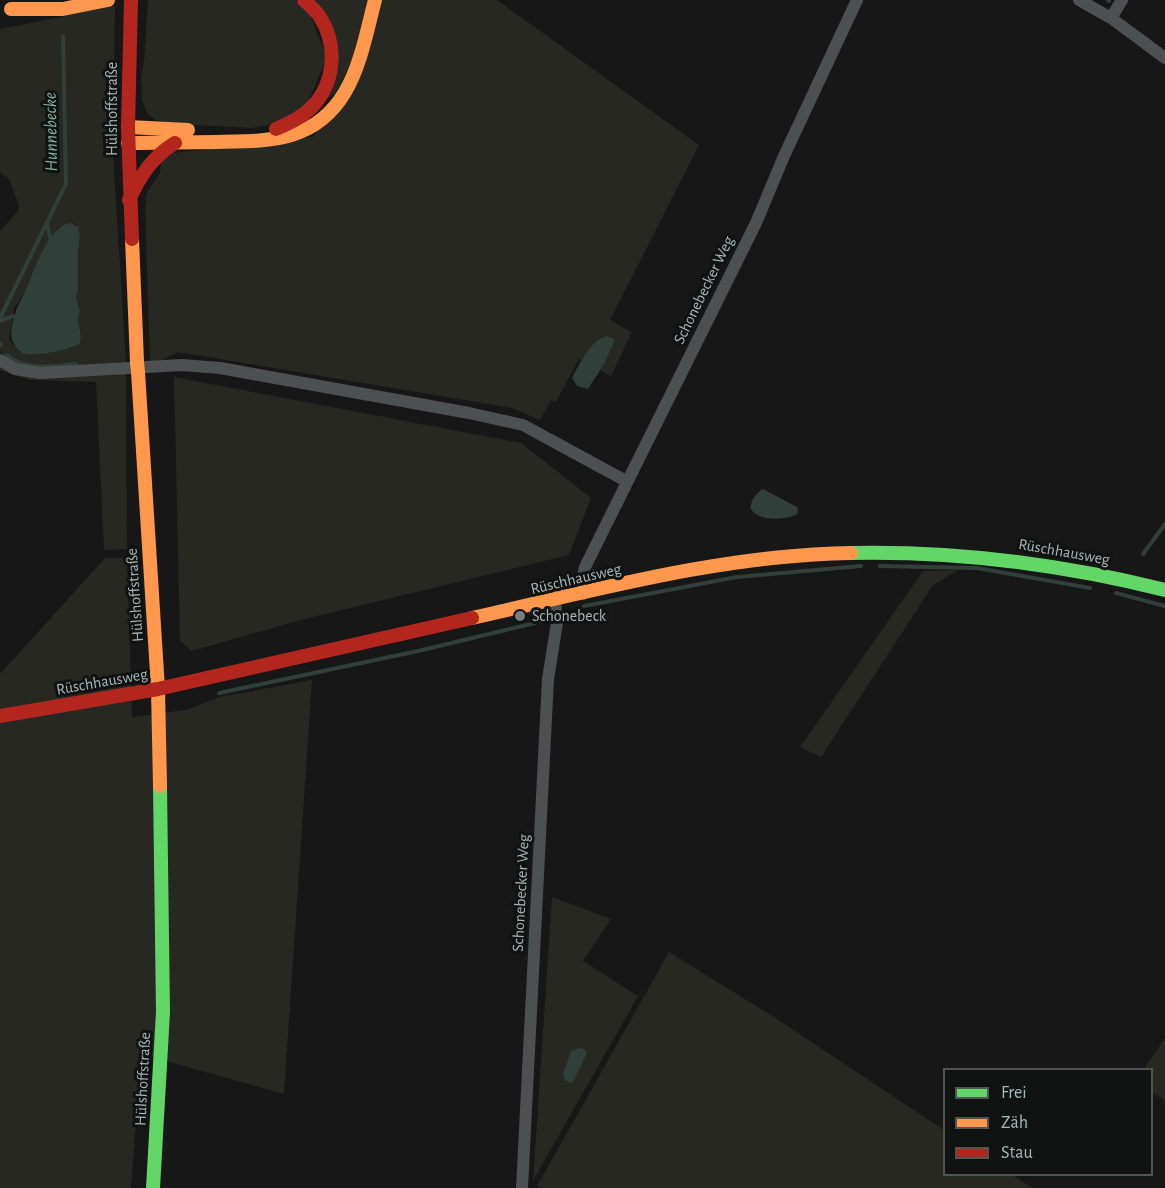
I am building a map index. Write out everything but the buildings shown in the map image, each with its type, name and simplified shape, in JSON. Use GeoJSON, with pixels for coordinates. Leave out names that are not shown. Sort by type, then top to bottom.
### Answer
{"type":"FeatureCollection","features":[{"type":"Feature","properties":{"kind":"main road"},"geometry":{"type":"LineString","coordinates":[[6,10],[56,0]]}},
{"type":"Feature","properties":{"kind":"main road"},"geometry":{"type":"LineString","coordinates":[[6,10],[63,9],[108,0]]}},
{"type":"Feature","properties":{"kind":"main road","name":"Hülshoffstraße"},"geometry":{"type":"LineString","coordinates":[[131,0],[129,200],[137,367],[158,689],[164,947],[160,1083],[153,1188]]}},
{"type":"Feature","properties":{"kind":"main road"},"geometry":{"type":"LineString","coordinates":[[128,127],[253,132],[285,126],[304,115],[322,93],[330,75],[332,59],[326,26],[304,0]]}},
{"type":"Feature","properties":{"kind":"main road"},"geometry":{"type":"LineString","coordinates":[[128,143],[270,141],[300,134],[320,123],[338,105],[354,76],[375,0]]}},
{"type":"Feature","properties":{"kind":"main road"},"geometry":{"type":"LineString","coordinates":[[129,200],[140,175],[152,159],[165,148],[176,143]]}},
{"type":"Feature","properties":{"kind":"main road","name":"Rüschhausweg"},"geometry":{"type":"LineString","coordinates":[[0,716],[158,689],[659,576],[794,556],[879,553],[979,556],[1044,564],[1165,590]]}},
{"type":"Feature","properties":{"kind":"street","name":"Schonebecker Weg"},"geometry":{"type":"LineString","coordinates":[[583,594],[582,580],[585,567],[756,223],[784,156],[857,0]]}},
{"type":"Feature","properties":{"kind":"street"},"geometry":{"type":"LineString","coordinates":[[1079,0],[1111,18],[1165,58]]}},
{"type":"Feature","properties":{"kind":"street"},"geometry":{"type":"LineString","coordinates":[[1111,18],[1122,0]]}},
{"type":"Feature","properties":{"kind":"street"},"geometry":{"type":"LineString","coordinates":[[0,360],[15,369],[40,373],[182,365],[220,368],[469,413],[523,425],[626,481]]}},
{"type":"Feature","properties":{"kind":"street","name":"Schonebecker Weg"},"geometry":{"type":"LineString","coordinates":[[522,1188],[548,679],[557,623],[555,600]]}},
{"type":"Feature","properties":{"kind":"shaded area"},"geometry":{"type":"Polygon","coordinates":[[[148,0],[295,0],[308,10],[327,57],[306,107],[269,125],[252,128],[175,124],[155,120],[147,113],[142,99],[141,78],[148,0]]]}},
{"type":"Feature","properties":{"kind":"shaded area"},"geometry":{"type":"Polygon","coordinates":[[[311,0],[371,0],[345,86],[282,131],[334,80],[311,0]]]}},
{"type":"Feature","properties":{"kind":"shaded area"},"geometry":{"type":"Polygon","coordinates":[[[383,0],[497,0],[699,145],[610,320],[632,332],[611,376],[579,359],[556,402],[551,400],[540,420],[512,408],[178,352],[160,361],[150,361],[145,207],[147,192],[160,173],[161,162],[173,153],[313,137],[383,0]]]}},
{"type":"Feature","properties":{"kind":"shaded area"},"geometry":{"type":"Polygon","coordinates":[[[115,6],[113,154],[126,362],[30,369],[3,359],[0,349],[0,231],[18,211],[19,206],[9,179],[0,172],[0,29],[115,6]],[[74,223],[59,227],[45,247],[25,291],[14,308],[9,339],[19,352],[27,355],[73,348],[81,336],[78,319],[80,311],[76,297],[80,233],[74,223]]]}},
{"type":"Feature","properties":{"kind":"shaded area"},"geometry":{"type":"Polygon","coordinates":[[[71,223],[78,227],[80,235],[76,297],[80,311],[78,319],[80,343],[53,352],[23,354],[12,340],[12,323],[15,314],[49,240],[56,231],[71,223]]]}},
{"type":"Feature","properties":{"kind":"shaded area"},"geometry":{"type":"Polygon","coordinates":[[[607,336],[613,338],[614,342],[604,364],[588,389],[577,386],[572,378],[582,360],[596,342],[607,336]]]}},
{"type":"Feature","properties":{"kind":"shaded area"},"geometry":{"type":"Polygon","coordinates":[[[0,364],[87,374],[92,377],[100,372],[126,373],[127,549],[104,550],[96,382],[30,380],[0,370],[0,364]]]}},
{"type":"Feature","properties":{"kind":"shaded area"},"geometry":{"type":"Polygon","coordinates":[[[174,377],[521,443],[591,498],[569,555],[301,620],[192,651],[180,641],[174,377]]]}},
{"type":"Feature","properties":{"kind":"shaded area"},"geometry":{"type":"Polygon","coordinates":[[[763,489],[797,507],[796,515],[771,519],[754,513],[750,508],[752,502],[756,494],[763,489]]]}},
{"type":"Feature","properties":{"kind":"shaded area"},"geometry":{"type":"Polygon","coordinates":[[[105,558],[127,558],[132,717],[186,710],[220,697],[312,680],[284,1094],[141,1054],[131,1188],[0,1188],[0,674],[105,558]]]}},
{"type":"Feature","properties":{"kind":"shaded area"},"geometry":{"type":"Polygon","coordinates":[[[958,570],[933,585],[821,757],[800,747],[923,571],[958,570]]]}},
{"type":"Feature","properties":{"kind":"shaded area"},"geometry":{"type":"Polygon","coordinates":[[[552,897],[611,919],[583,961],[638,996],[533,1181],[552,897]]]}},
{"type":"Feature","properties":{"kind":"shaded area"},"geometry":{"type":"Polygon","coordinates":[[[669,952],[774,1017],[943,1129],[943,1176],[1014,1176],[1033,1188],[541,1188],[537,1186],[669,952]]]}},
{"type":"Feature","properties":{"kind":"shaded area"},"geometry":{"type":"Polygon","coordinates":[[[1165,1038],[1165,1101],[1153,1093],[1153,1068],[1145,1068],[1165,1038]]]}},
{"type":"Feature","properties":{"kind":"shaded area"},"geometry":{"type":"Polygon","coordinates":[[[584,1049],[587,1053],[573,1082],[570,1083],[565,1080],[563,1074],[571,1051],[584,1049]]]}},
{"type":"Feature","properties":{"kind":"waterway","name":"Hunnebecke"},"geometry":{"type":"LineString","coordinates":[[0,318],[66,184],[63,36]]}},
{"type":"Feature","properties":{"kind":"waterway","name":"Hunnebecke"},"geometry":{"type":"LineString","coordinates":[[47,223],[51,242]]}},
{"type":"Feature","properties":{"kind":"waterway","name":"Hunnebecke"},"geometry":{"type":"LineString","coordinates":[[0,321],[13,316]]}},
{"type":"Feature","properties":{"kind":"waterway"},"geometry":{"type":"LineString","coordinates":[[7,355],[32,366],[76,364]]}},
{"type":"Feature","properties":{"kind":"waterway"},"geometry":{"type":"LineString","coordinates":[[1143,554],[1165,524]]}},
{"type":"Feature","properties":{"kind":"waterway"},"geometry":{"type":"LineString","coordinates":[[584,606],[737,577],[861,566]]}},
{"type":"Feature","properties":{"kind":"waterway"},"geometry":{"type":"LineString","coordinates":[[880,566],[977,568],[1090,588]]}},
{"type":"Feature","properties":{"kind":"waterway"},"geometry":{"type":"LineString","coordinates":[[1116,593],[1165,606]]}},
{"type":"Feature","properties":{"kind":"waterway"},"geometry":{"type":"LineString","coordinates":[[219,693],[418,651],[535,623]]}},
{"type":"Feature","properties":{"kind":"traffic: fast"},"geometry":{"type":"LineString","coordinates":[[851,553],[931,554],[1009,561],[1087,573],[1165,590]]}},
{"type":"Feature","properties":{"kind":"traffic: fast"},"geometry":{"type":"LineString","coordinates":[[153,1188],[163,1012],[160,786]]}},
{"type":"Feature","properties":{"kind":"traffic: slow"},"geometry":{"type":"LineString","coordinates":[[11,9],[63,9],[108,0]]}},
{"type":"Feature","properties":{"kind":"traffic: slow"},"geometry":{"type":"LineString","coordinates":[[128,143],[254,141],[289,136],[305,130],[320,121],[333,109],[351,82],[375,0]]}},
{"type":"Feature","properties":{"kind":"traffic: slow"},"geometry":{"type":"LineString","coordinates":[[128,127],[188,130]]}},
{"type":"Feature","properties":{"kind":"traffic: slow"},"geometry":{"type":"LineString","coordinates":[[132,239],[137,362]]}},
{"type":"Feature","properties":{"kind":"traffic: slow"},"geometry":{"type":"LineString","coordinates":[[137,362],[138,372]]}},
{"type":"Feature","properties":{"kind":"traffic: slow"},"geometry":{"type":"LineString","coordinates":[[138,372],[158,689],[160,786]]}},
{"type":"Feature","properties":{"kind":"traffic: slow"},"geometry":{"type":"LineString","coordinates":[[472,618],[707,567],[803,555],[851,553]]}},
{"type":"Feature","properties":{"kind":"traffic: jam"},"geometry":{"type":"LineString","coordinates":[[131,0],[128,127],[132,239]]}},
{"type":"Feature","properties":{"kind":"traffic: jam"},"geometry":{"type":"LineString","coordinates":[[276,129],[312,107],[320,97],[329,75],[330,40],[318,15],[304,0]]}},
{"type":"Feature","properties":{"kind":"traffic: jam"},"geometry":{"type":"LineString","coordinates":[[129,200],[148,168],[160,154],[175,143]]}},
{"type":"Feature","properties":{"kind":"traffic: jam"},"geometry":{"type":"LineString","coordinates":[[0,716],[158,689],[472,618]]}},
{"type":"Feature","properties":{"kind":"place","name":"Schonebeck"},"geometry":{"type":"Point","coordinates":[520,616]}}]}
